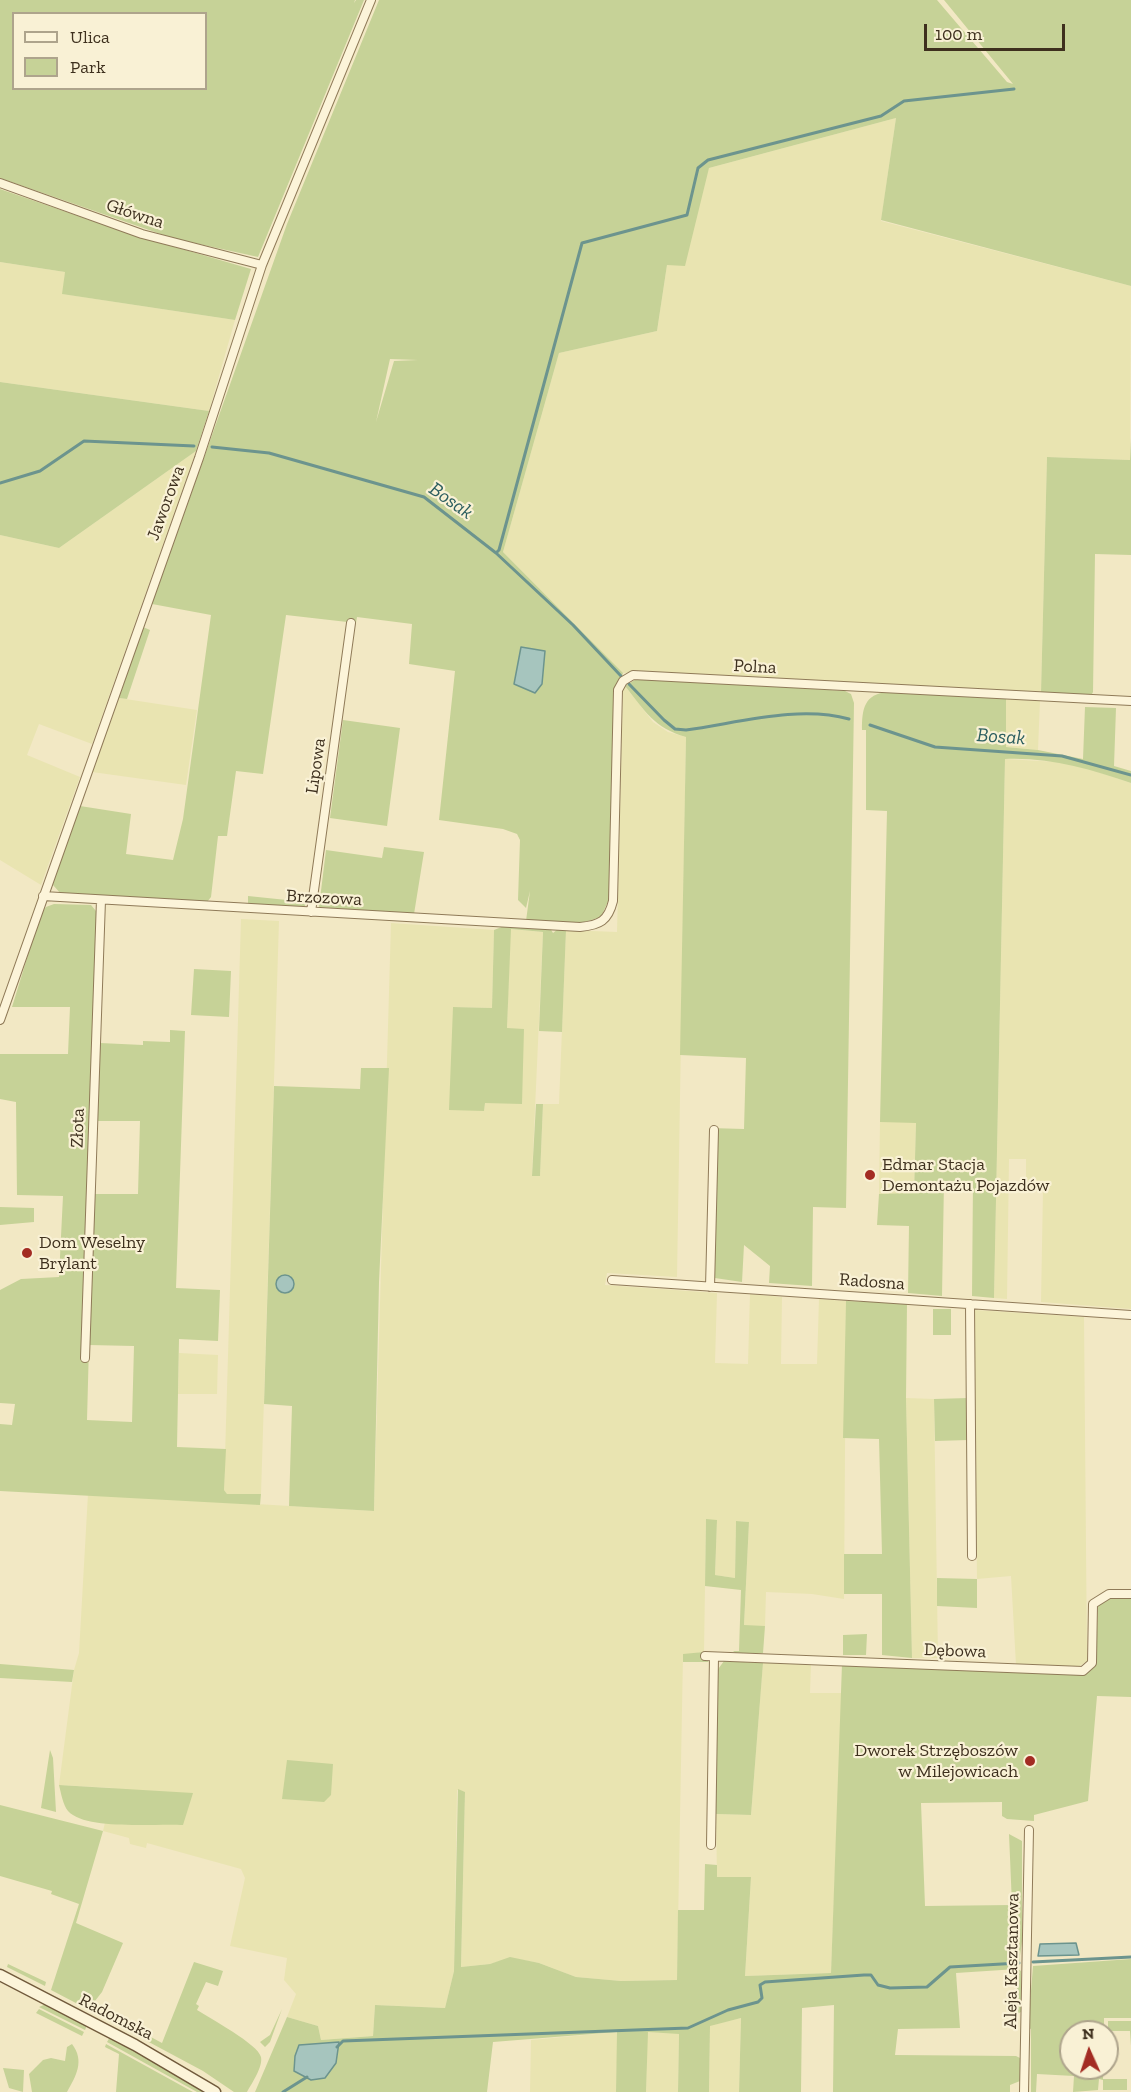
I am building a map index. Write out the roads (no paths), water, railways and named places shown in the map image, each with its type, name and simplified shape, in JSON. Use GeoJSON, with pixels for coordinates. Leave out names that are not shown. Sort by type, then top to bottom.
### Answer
{"type":"FeatureCollection","features":[{"type":"Feature","properties":{"kind":"main road","name":"Radomska"},"geometry":{"type":"LineString","coordinates":[[0,1975],[165,2061],[215,2092]]}},
{"type":"Feature","properties":{"kind":"street","name":"Jaworowa"},"geometry":{"type":"LineString","coordinates":[[0,1020],[199,458],[262,265],[371,0]]}},
{"type":"Feature","properties":{"kind":"street","name":"Główna"},"geometry":{"type":"LineString","coordinates":[[0,183],[142,234],[262,265]]}},
{"type":"Feature","properties":{"kind":"street","name":"Lipowa"},"geometry":{"type":"LineString","coordinates":[[311,912],[351,623]]}},
{"type":"Feature","properties":{"kind":"street","name":"Polna"},"geometry":{"type":"LineString","coordinates":[[604,922],[613,902],[618,690],[622,681],[633,675],[1131,701]]}},
{"type":"Feature","properties":{"kind":"street","name":"Brzozowa"},"geometry":{"type":"LineString","coordinates":[[43,896],[580,927],[604,922]]}},
{"type":"Feature","properties":{"kind":"street","name":"Złota"},"geometry":{"type":"LineString","coordinates":[[85,1358],[101,900]]}},
{"type":"Feature","properties":{"kind":"street"},"geometry":{"type":"LineString","coordinates":[[710,1287],[714,1130]]}},
{"type":"Feature","properties":{"kind":"street","name":"Radosna"},"geometry":{"type":"LineString","coordinates":[[612,1281],[1131,1315]]}},
{"type":"Feature","properties":{"kind":"street"},"geometry":{"type":"LineString","coordinates":[[970,1304],[972,1556]]}},
{"type":"Feature","properties":{"kind":"street","name":"Dębowa"},"geometry":{"type":"LineString","coordinates":[[705,1656],[1083,1671],[1092,1663],[1093,1604],[1109,1594],[1131,1594]]}},
{"type":"Feature","properties":{"kind":"street"},"geometry":{"type":"LineString","coordinates":[[711,1845],[714,1657]]}},
{"type":"Feature","properties":{"kind":"street","name":"Aleja Kasztanowa"},"geometry":{"type":"LineString","coordinates":[[1024,2092],[1029,1830]]}},
{"type":"Feature","properties":{"kind":"water"},"geometry":{"type":"Polygon","coordinates":[[[521,647],[545,651],[542,684],[535,693],[514,684],[521,647]]]}},
{"type":"Feature","properties":{"kind":"water"},"geometry":{"type":"Polygon","coordinates":[[[285,1275],[291,1278],[294,1284],[291,1290],[285,1293],[279,1290],[276,1284],[279,1278],[285,1275]]]}},
{"type":"Feature","properties":{"kind":"water"},"geometry":{"type":"Polygon","coordinates":[[[1076,1943],[1079,1955],[1038,1956],[1040,1944],[1076,1943]]]}},
{"type":"Feature","properties":{"kind":"water"},"geometry":{"type":"Polygon","coordinates":[[[339,2042],[336,2063],[325,2078],[311,2080],[294,2071],[295,2056],[299,2045],[339,2042]]]}},
{"type":"Feature","properties":{"kind":"waterway"},"geometry":{"type":"LineString","coordinates":[[496,553],[499,550],[582,243],[687,215],[698,168],[708,160],[881,116],[904,101],[1014,89]]}},
{"type":"Feature","properties":{"kind":"waterway","name":"Bosak"},"geometry":{"type":"LineString","coordinates":[[0,483],[40,471],[84,441],[194,446]]}},
{"type":"Feature","properties":{"kind":"waterway","name":"Bosak"},"geometry":{"type":"LineString","coordinates":[[212,447],[269,453],[424,497],[496,553],[573,625],[621,676]]}},
{"type":"Feature","properties":{"kind":"waterway","name":"Bosak"},"geometry":{"type":"LineString","coordinates":[[629,684],[675,729],[686,730],[789,714],[829,715],[849,719]]}},
{"type":"Feature","properties":{"kind":"waterway","name":"Bosak"},"geometry":{"type":"LineString","coordinates":[[870,725],[935,747],[1062,756],[1131,775]]}},
{"type":"Feature","properties":{"kind":"waterway"},"geometry":{"type":"LineString","coordinates":[[1033,1962],[1131,1957]]}},
{"type":"Feature","properties":{"kind":"waterway"},"geometry":{"type":"LineString","coordinates":[[337,2047],[343,2041],[688,2028],[728,2010],[758,2002],[762,1998],[760,1985],[765,1982],[871,1975],[878,1985],[890,1988],[927,1987],[950,1967],[1019,1963]]}},
{"type":"Feature","properties":{"kind":"waterway"},"geometry":{"type":"LineString","coordinates":[[283,2092],[307,2077]]}},
{"type":"Feature","properties":{"kind":"place","name":"Edmar Stacja Demontażu Pojazdów"},"geometry":{"type":"Point","coordinates":[870,1175]}},
{"type":"Feature","properties":{"kind":"place","name":"Dom Weselny Brylant"},"geometry":{"type":"Point","coordinates":[27,1253]}},
{"type":"Feature","properties":{"kind":"place","name":"Dworek Strzęboszów w Milejowicach"},"geometry":{"type":"Point","coordinates":[1030,1761]}}]}
